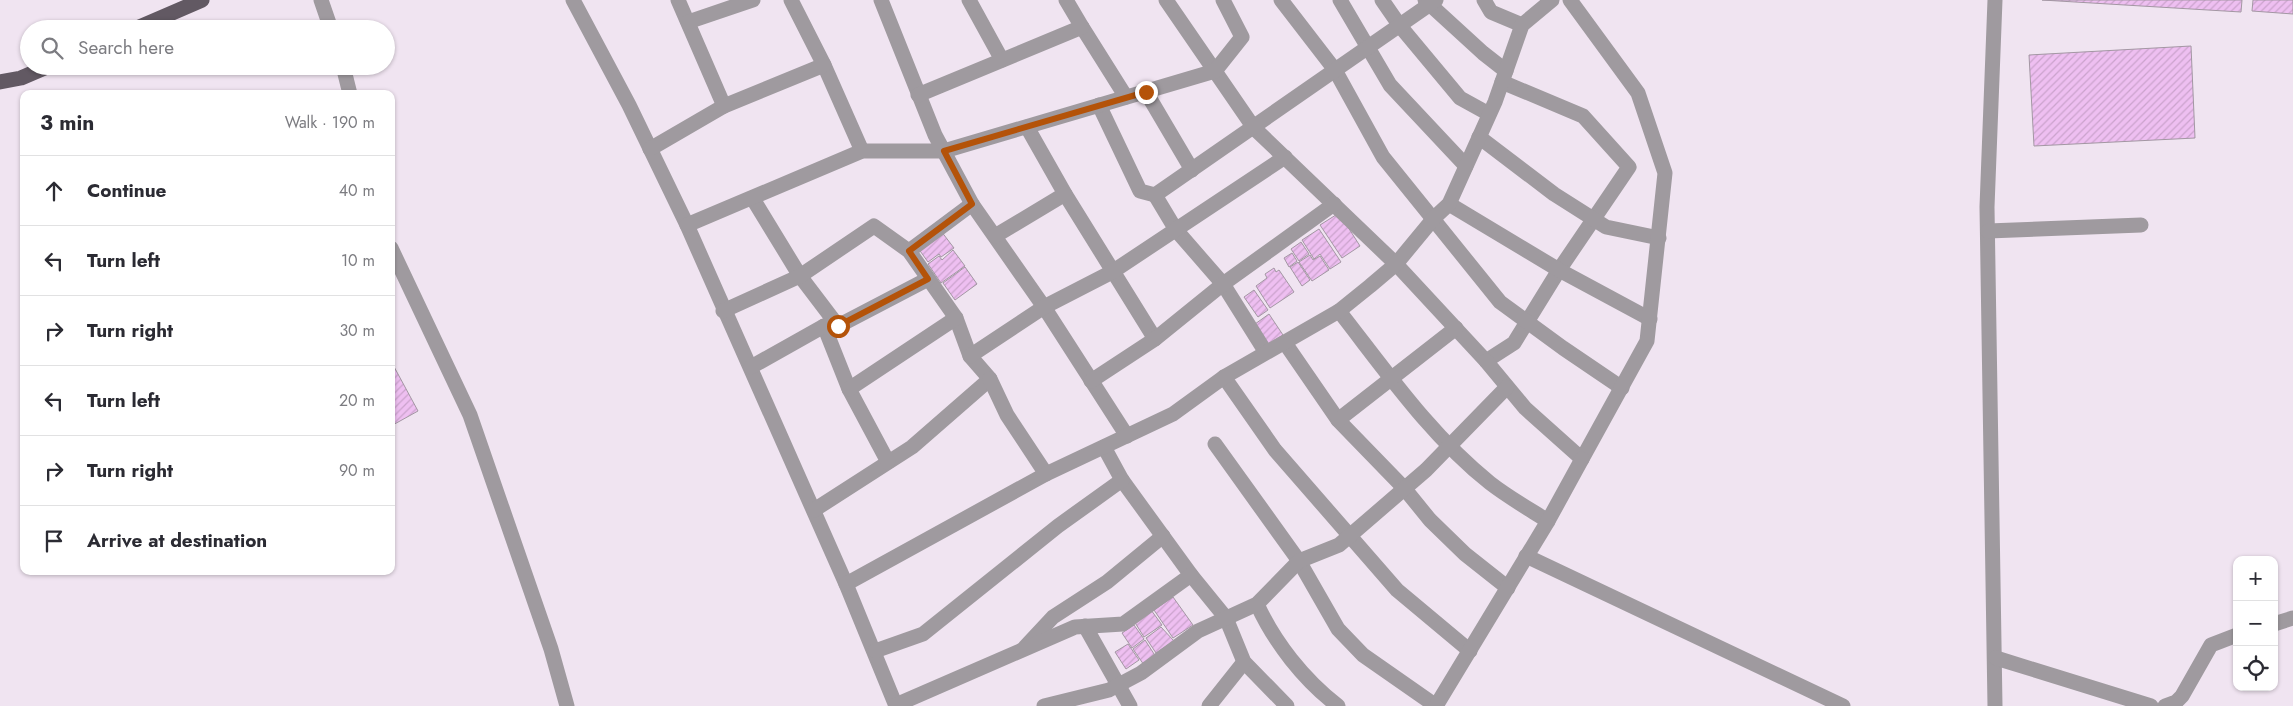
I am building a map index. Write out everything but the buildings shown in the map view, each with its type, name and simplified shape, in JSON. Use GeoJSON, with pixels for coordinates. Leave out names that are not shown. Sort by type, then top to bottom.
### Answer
{"type":"FeatureCollection","features":[{"type":"Feature","properties":{"kind":"main road"},"geometry":{"type":"LineString","coordinates":[[156,20],[202,0]]}},
{"type":"Feature","properties":{"kind":"main road"},"geometry":{"type":"LineString","coordinates":[[0,82],[28,75]]}},
{"type":"Feature","properties":{"kind":"street"},"geometry":{"type":"LineString","coordinates":[[321,0],[328,20]]}},
{"type":"Feature","properties":{"kind":"street"},"geometry":{"type":"LineString","coordinates":[[573,0],[650,149],[723,311],[751,367],[875,651],[896,706],[1020,653],[1075,627],[1123,624],[1191,575]]}},
{"type":"Feature","properties":{"kind":"street"},"geometry":{"type":"LineString","coordinates":[[678,0],[724,106]]}},
{"type":"Feature","properties":{"kind":"street"},"geometry":{"type":"LineString","coordinates":[[688,22],[753,0]]}},
{"type":"Feature","properties":{"kind":"street"},"geometry":{"type":"LineString","coordinates":[[791,0],[824,65],[862,152]]}},
{"type":"Feature","properties":{"kind":"street"},"geometry":{"type":"LineString","coordinates":[[881,0],[934,135],[972,204],[1044,307],[1126,436]]}},
{"type":"Feature","properties":{"kind":"street"},"geometry":{"type":"LineString","coordinates":[[969,0],[1002,60]]}},
{"type":"Feature","properties":{"kind":"street"},"geometry":{"type":"LineString","coordinates":[[1066,0],[1126,97]]}},
{"type":"Feature","properties":{"kind":"street"},"geometry":{"type":"LineString","coordinates":[[1166,0],[1254,128],[1396,264],[1486,361],[1525,408],[1582,459]]}},
{"type":"Feature","properties":{"kind":"street"},"geometry":{"type":"LineString","coordinates":[[686,226],[862,152],[944,151],[1215,71],[1242,38],[1223,0]]}},
{"type":"Feature","properties":{"kind":"street"},"geometry":{"type":"LineString","coordinates":[[1281,0],[1335,70],[1383,157],[1500,302],[1622,388]]}},
{"type":"Feature","properties":{"kind":"street"},"geometry":{"type":"LineString","coordinates":[[1340,0],[1390,85],[1466,166]]}},
{"type":"Feature","properties":{"kind":"street"},"geometry":{"type":"LineString","coordinates":[[1382,0],[1400,26],[1460,98],[1489,114]]}},
{"type":"Feature","properties":{"kind":"street"},"geometry":{"type":"LineString","coordinates":[[1484,0],[1491,12],[1522,25]]}},
{"type":"Feature","properties":{"kind":"street"},"geometry":{"type":"LineString","coordinates":[[846,584],[1046,474],[1173,414],[1224,377],[1265,351],[1285,343],[1340,311],[1396,264],[1448,204],[1489,114],[1522,25],[1552,0]]}},
{"type":"Feature","properties":{"kind":"street"},"geometry":{"type":"LineString","coordinates":[[1215,444],[1299,561],[1338,629],[1363,655],[1436,706],[1548,521],[1647,341],[1665,173],[1638,93],[1570,0]]}},
{"type":"Feature","properties":{"kind":"street"},"geometry":{"type":"LineString","coordinates":[[1995,0],[1988,231],[1996,658],[1995,706]]}},
{"type":"Feature","properties":{"kind":"street"},"geometry":{"type":"LineString","coordinates":[[1155,195],[1400,26],[1430,2],[1504,77],[1583,116],[1629,167],[1559,270],[1514,343],[1486,361]]}},
{"type":"Feature","properties":{"kind":"street"},"geometry":{"type":"LineString","coordinates":[[918,95],[1082,27]]}},
{"type":"Feature","properties":{"kind":"street"},"geometry":{"type":"LineString","coordinates":[[650,149],[724,106],[824,65]]}},
{"type":"Feature","properties":{"kind":"street"},"geometry":{"type":"LineString","coordinates":[[345,75],[349,90]]}},
{"type":"Feature","properties":{"kind":"street"},"geometry":{"type":"LineString","coordinates":[[1146,92],[1192,170]]}},
{"type":"Feature","properties":{"kind":"street"},"geometry":{"type":"LineString","coordinates":[[1099,105],[1140,191],[1155,195],[1176,230],[1223,284],[1265,351]]}},
{"type":"Feature","properties":{"kind":"street"},"geometry":{"type":"LineString","coordinates":[[1027,127],[1112,272],[1155,339]]}},
{"type":"Feature","properties":{"kind":"street"},"geometry":{"type":"LineString","coordinates":[[1479,137],[1554,194],[1606,227],[1659,238]]}},
{"type":"Feature","properties":{"kind":"street"},"geometry":{"type":"LineString","coordinates":[[970,356],[1044,307],[1112,272],[1285,158]]}},
{"type":"Feature","properties":{"kind":"street"},"geometry":{"type":"LineString","coordinates":[[995,236],[1065,194]]}},
{"type":"Feature","properties":{"kind":"street"},"geometry":{"type":"LineString","coordinates":[[753,198],[831,326],[849,389],[888,462]]}},
{"type":"Feature","properties":{"kind":"street"},"geometry":{"type":"LineString","coordinates":[[909,251],[972,204]]}},
{"type":"Feature","properties":{"kind":"street"},"geometry":{"type":"LineString","coordinates":[[1091,381],[1155,339],[1223,284],[1334,204]]}},
{"type":"Feature","properties":{"kind":"street"},"geometry":{"type":"LineString","coordinates":[[1448,204],[1559,270],[1650,319]]}},
{"type":"Feature","properties":{"kind":"street"},"geometry":{"type":"LineString","coordinates":[[1988,231],[2140,225]]}},
{"type":"Feature","properties":{"kind":"street"},"geometry":{"type":"LineString","coordinates":[[723,311],[800,276],[874,226],[909,251],[956,318],[970,356],[990,379],[1007,415],[1046,474]]}},
{"type":"Feature","properties":{"kind":"street"},"geometry":{"type":"LineString","coordinates":[[395,256],[470,415],[551,649],[567,706]]}},
{"type":"Feature","properties":{"kind":"street"},"geometry":{"type":"LineString","coordinates":[[751,367],[928,279]]}},
{"type":"Feature","properties":{"kind":"street"},"geometry":{"type":"LineString","coordinates":[[1340,311],[1392,379],[1450,446],[1491,484],[1548,521]]}},
{"type":"Feature","properties":{"kind":"street"},"geometry":{"type":"LineString","coordinates":[[849,389],[956,318]]}},
{"type":"Feature","properties":{"kind":"street"},"geometry":{"type":"LineString","coordinates":[[1338,420],[1456,328]]}},
{"type":"Feature","properties":{"kind":"street"},"geometry":{"type":"LineString","coordinates":[[1285,343],[1338,420],[1404,488],[1430,520],[1465,554],[1508,588]]}},
{"type":"Feature","properties":{"kind":"street"},"geometry":{"type":"LineString","coordinates":[[1224,377],[1275,450],[1397,590],[1470,651]]}},
{"type":"Feature","properties":{"kind":"street"},"geometry":{"type":"LineString","coordinates":[[814,510],[912,447],[990,379]]}},
{"type":"Feature","properties":{"kind":"street"},"geometry":{"type":"LineString","coordinates":[[1044,706],[1108,690],[1141,673],[1198,631],[1257,604],[1299,561],[1339,545],[1426,470],[1507,387]]}},
{"type":"Feature","properties":{"kind":"street"},"geometry":{"type":"LineString","coordinates":[[1104,447],[1122,480],[1191,575],[1226,618],[1244,662],[1288,706]]}},
{"type":"Feature","properties":{"kind":"street"},"geometry":{"type":"LineString","coordinates":[[875,651],[923,634],[1058,526],[1122,480]]}},
{"type":"Feature","properties":{"kind":"street"},"geometry":{"type":"LineString","coordinates":[[1020,653],[1053,617],[1108,582],[1163,536]]}},
{"type":"Feature","properties":{"kind":"street"},"geometry":{"type":"LineString","coordinates":[[1526,556],[1843,706]]}},
{"type":"Feature","properties":{"kind":"street"},"geometry":{"type":"LineString","coordinates":[[1257,604],[1265,622],[1299,670],[1338,706]]}},
{"type":"Feature","properties":{"kind":"street"},"geometry":{"type":"LineString","coordinates":[[2278,623],[2293,618]]}},
{"type":"Feature","properties":{"kind":"street"},"geometry":{"type":"LineString","coordinates":[[1085,626],[1130,706]]}},
{"type":"Feature","properties":{"kind":"street"},"geometry":{"type":"LineString","coordinates":[[2165,706],[2176,702],[2182,696],[2211,645],[2233,637]]}},
{"type":"Feature","properties":{"kind":"street"},"geometry":{"type":"LineString","coordinates":[[1996,658],[2151,706]]}},
{"type":"Feature","properties":{"kind":"street"},"geometry":{"type":"LineString","coordinates":[[1209,706],[1244,662]]}},
{"type":"Feature","properties":{"kind":"route"},"geometry":{"type":"LineString","coordinates":[[838,326],[928,279],[909,251],[972,204],[944,151],[1146,92]]}}]}
